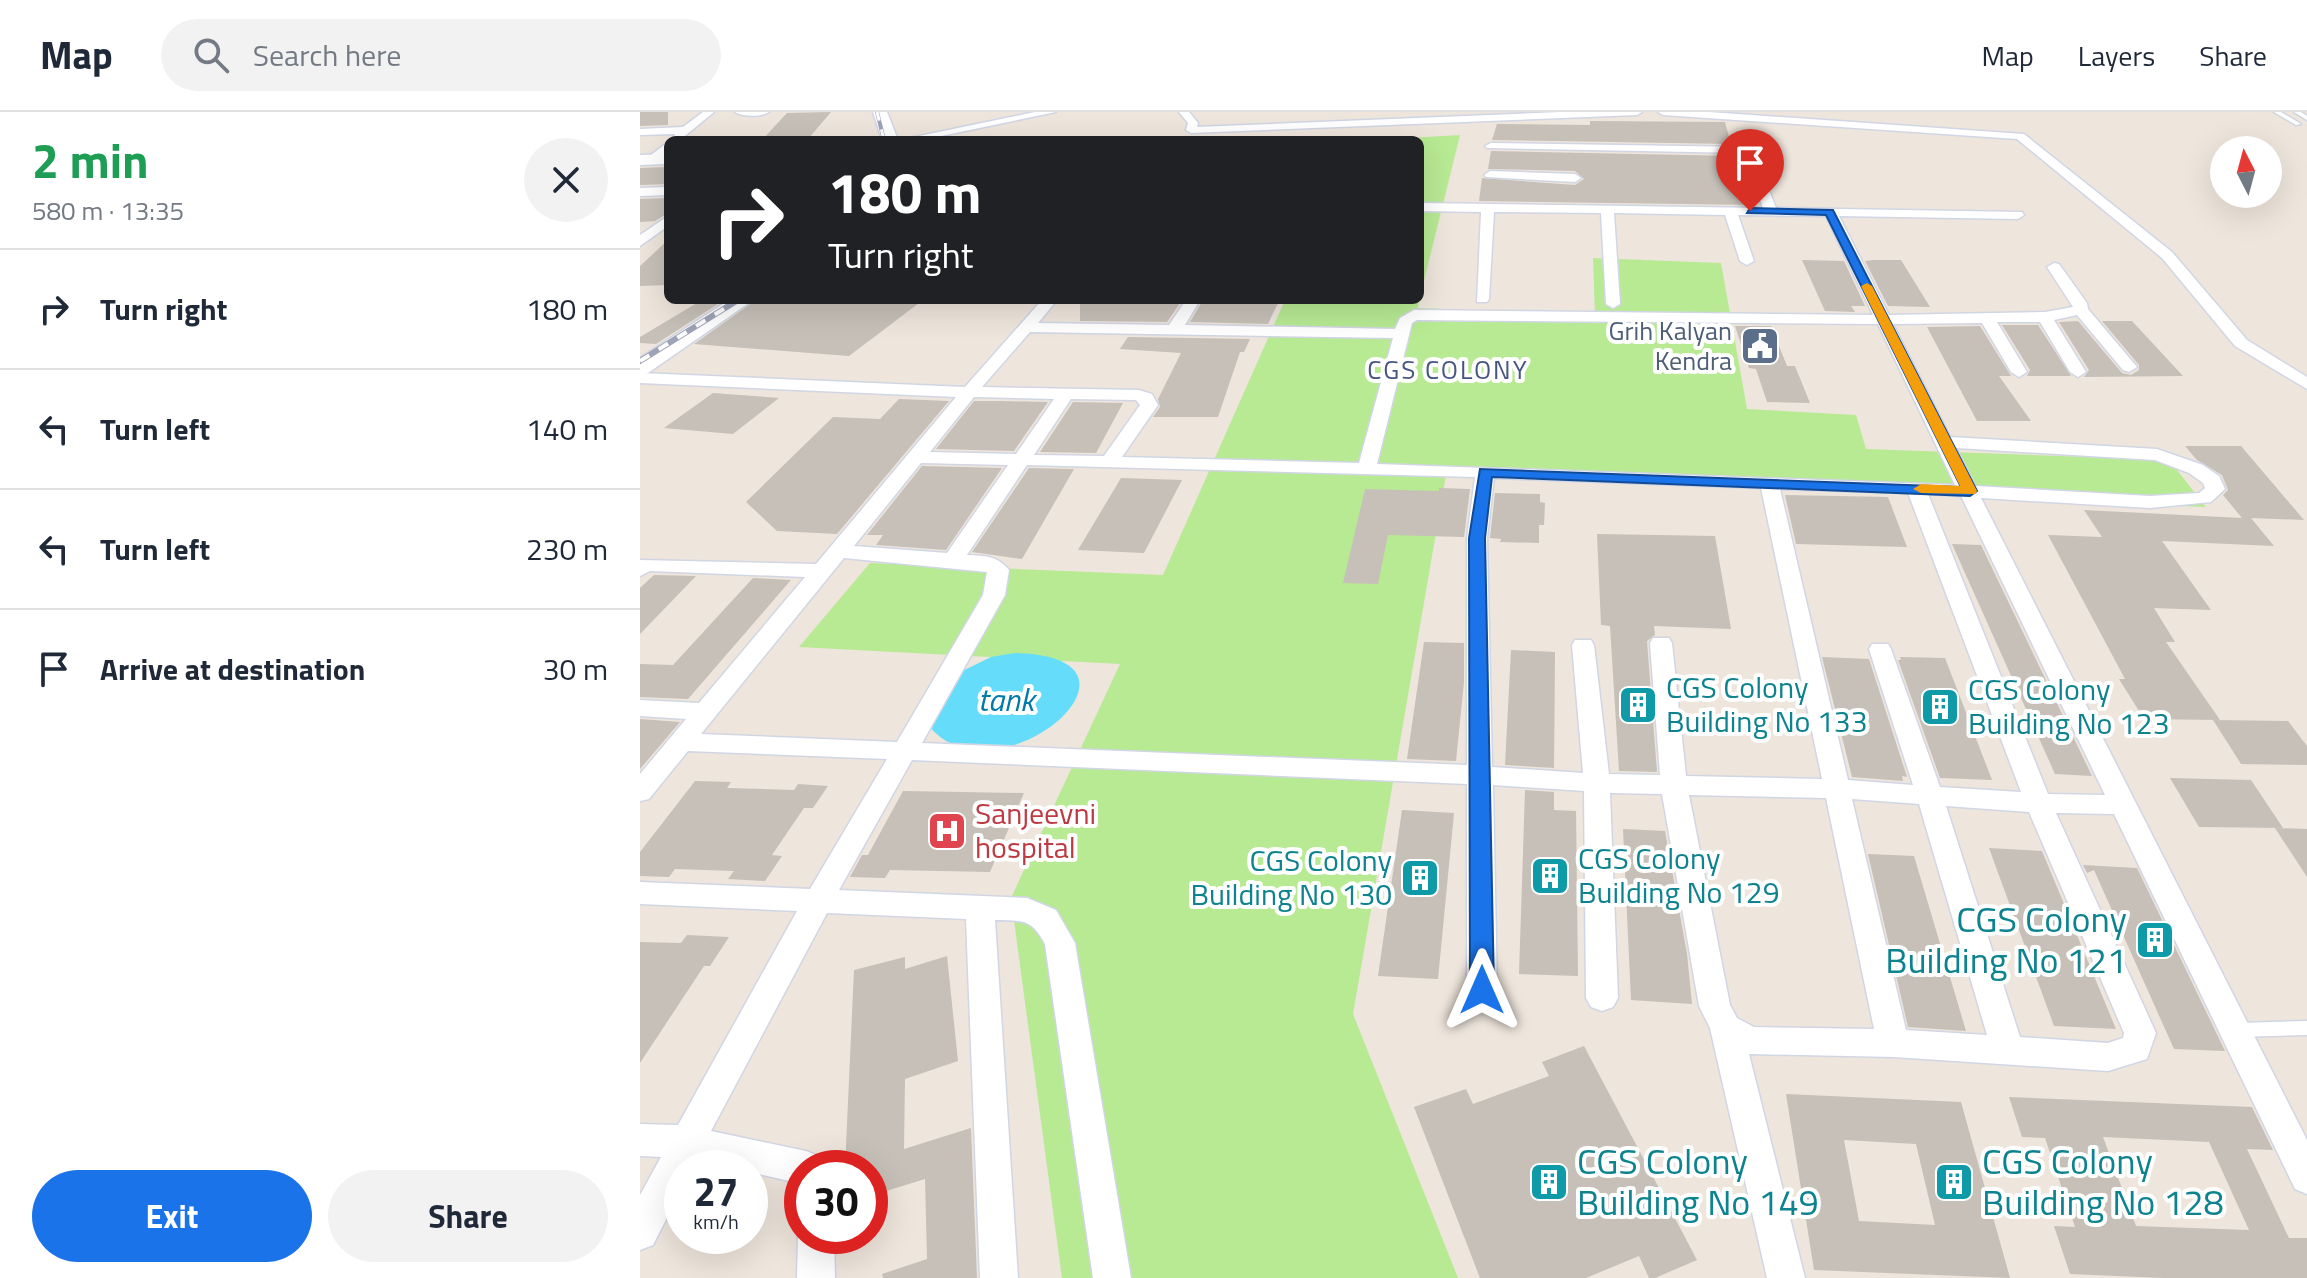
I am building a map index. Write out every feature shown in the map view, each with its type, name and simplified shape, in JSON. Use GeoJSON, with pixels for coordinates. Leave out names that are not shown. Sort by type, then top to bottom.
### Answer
{"type":"FeatureCollection","features":[{"type":"Feature","properties":{"kind":"main road"},"geometry":{"type":"LineString","coordinates":[[880,112],[889,136]]}},
{"type":"Feature","properties":{"kind":"main road"},"geometry":{"type":"LineString","coordinates":[[640,344],[707,304]]}},
{"type":"Feature","properties":{"kind":"main road"},"geometry":{"type":"LineString","coordinates":[[640,368],[737,304]]}},
{"type":"Feature","properties":{"kind":"street"},"geometry":{"type":"LineString","coordinates":[[679,136],[709,112]]}},
{"type":"Feature","properties":{"kind":"street"},"geometry":{"type":"LineString","coordinates":[[740,112],[764,112]]}},
{"type":"Feature","properties":{"kind":"street"},"geometry":{"type":"LineString","coordinates":[[926,136],[1051,112]]}},
{"type":"Feature","properties":{"kind":"street"},"geometry":{"type":"LineString","coordinates":[[1184,112],[1193,123],[1191,135],[1637,112]]}},
{"type":"Feature","properties":{"kind":"street"},"geometry":{"type":"LineString","coordinates":[[1663,112],[2020,136],[2167,255],[2241,343],[2307,384]]}},
{"type":"Feature","properties":{"kind":"street"},"geometry":{"type":"LineString","coordinates":[[640,132],[687,130]]}},
{"type":"Feature","properties":{"kind":"street"},"geometry":{"type":"LineString","coordinates":[[1573,142],[1576,208]]}},
{"type":"Feature","properties":{"kind":"street"},"geometry":{"type":"LineString","coordinates":[[1491,146],[1573,142],[1744,145],[1771,211]]}},
{"type":"Feature","properties":{"kind":"street"},"geometry":{"type":"LineString","coordinates":[[1490,175],[1575,178]]}},
{"type":"Feature","properties":{"kind":"street"},"geometry":{"type":"LineString","coordinates":[[640,192],[664,191]]}},
{"type":"Feature","properties":{"kind":"street"},"geometry":{"type":"LineString","coordinates":[[1482,299],[1488,206]]}},
{"type":"Feature","properties":{"kind":"street"},"geometry":{"type":"LineString","coordinates":[[1424,207],[2018,215]]}},
{"type":"Feature","properties":{"kind":"street"},"geometry":{"type":"LineString","coordinates":[[1607,208],[1613,304]]}},
{"type":"Feature","properties":{"kind":"street"},"geometry":{"type":"LineString","coordinates":[[1730,210],[1747,261]]}},
{"type":"Feature","properties":{"kind":"street"},"geometry":{"type":"LineString","coordinates":[[1830,212],[2307,1177]]}},
{"type":"Feature","properties":{"kind":"street"},"geometry":{"type":"LineString","coordinates":[[640,224],[664,222]]}},
{"type":"Feature","properties":{"kind":"street"},"geometry":{"type":"LineString","coordinates":[[640,242],[664,224]]}},
{"type":"Feature","properties":{"kind":"street"},"geometry":{"type":"LineString","coordinates":[[2054,267],[2080,303],[2081,310],[2129,367]]}},
{"type":"Feature","properties":{"kind":"street"},"geometry":{"type":"LineString","coordinates":[[640,792],[969,392],[1046,304]]}},
{"type":"Feature","properties":{"kind":"street"},"geometry":{"type":"LineString","coordinates":[[1174,330],[1190,304]]}},
{"type":"Feature","properties":{"kind":"street"},"geometry":{"type":"LineString","coordinates":[[1366,470],[1405,321],[1423,313],[1884,320],[2045,317],[2081,310]]}},
{"type":"Feature","properties":{"kind":"street"},"geometry":{"type":"LineString","coordinates":[[2045,317],[2078,372]]}},
{"type":"Feature","properties":{"kind":"street"},"geometry":{"type":"LineString","coordinates":[[1987,318],[2019,372]]}},
{"type":"Feature","properties":{"kind":"street"},"geometry":{"type":"LineString","coordinates":[[1026,327],[1401,334]]}},
{"type":"Feature","properties":{"kind":"street"},"geometry":{"type":"LineString","coordinates":[[640,378],[969,392],[1139,395],[1146,398],[1149,405],[1109,463]]}},
{"type":"Feature","properties":{"kind":"street"},"geometry":{"type":"LineString","coordinates":[[953,560],[1066,394]]}},
{"type":"Feature","properties":{"kind":"street"},"geometry":{"type":"LineString","coordinates":[[917,457],[1485,472],[1916,488],[2150,502],[2204,498],[2215,489],[2212,480],[2196,469],[2157,455],[1945,442]]}},
{"type":"Feature","properties":{"kind":"street"},"geometry":{"type":"LineString","coordinates":[[1482,990],[1477,538],[1485,472]]}},
{"type":"Feature","properties":{"kind":"street"},"geometry":{"type":"LineString","coordinates":[[1769,483],[1893,1043]]}},
{"type":"Feature","properties":{"kind":"street"},"geometry":{"type":"LineString","coordinates":[[1726,1028],[1751,1041],[1893,1043],[2108,1057],[2136,1049],[2140,1033],[2038,803],[1916,488]]}},
{"type":"Feature","properties":{"kind":"street"},"geometry":{"type":"LineString","coordinates":[[640,570],[645,565],[953,560],[990,563],[998,570],[999,581],[994,595],[764,996],[640,1232]]}},
{"type":"Feature","properties":{"kind":"street"},"geometry":{"type":"LineString","coordinates":[[1661,643],[1674,786],[1715,1006],[1726,1028],[1786,1278]]}},
{"type":"Feature","properties":{"kind":"street"},"geometry":{"type":"LineString","coordinates":[[1583,645],[1597,783],[1602,998]]}},
{"type":"Feature","properties":{"kind":"street"},"geometry":{"type":"LineString","coordinates":[[1880,649],[1930,797],[2008,1051]]}},
{"type":"Feature","properties":{"kind":"street"},"geometry":{"type":"LineString","coordinates":[[640,708],[707,712]]}},
{"type":"Feature","properties":{"kind":"street"},"geometry":{"type":"LineString","coordinates":[[682,742],[1480,775],[1597,783],[1838,789],[1930,797],[2125,805]]}},
{"type":"Feature","properties":{"kind":"street"},"geometry":{"type":"LineString","coordinates":[[640,893],[820,898],[980,907],[1027,910],[1046,918],[1060,943],[1112,1278]]}},
{"type":"Feature","properties":{"kind":"street"},"geometry":{"type":"LineString","coordinates":[[980,907],[999,1278]]}},
{"type":"Feature","properties":{"kind":"street"},"geometry":{"type":"LineString","coordinates":[[640,1140],[687,1142],[784,1163]]}},
{"type":"Feature","properties":{"kind":"street"},"geometry":{"type":"LineString","coordinates":[[816,1254],[816,1278]]}},
{"type":"Feature","properties":{"kind":"lane"},"geometry":{"type":"LineString","coordinates":[[2277,112],[2298,124]]}},
{"type":"Feature","properties":{"kind":"lane"},"geometry":{"type":"LineString","coordinates":[[2297,112],[2307,118]]}},
{"type":"Feature","properties":{"kind":"lane"},"geometry":{"type":"LineString","coordinates":[[2235,1030],[2307,1028]]}},
{"type":"Feature","properties":{"kind":"green space"},"geometry":{"type":"Polygon","coordinates":[[[1460,135],[1424,281],[1424,137],[1460,135]]]}},
{"type":"Feature","properties":{"kind":"green space"},"geometry":{"type":"Polygon","coordinates":[[[1593,258],[1721,263],[1747,409],[1856,415],[1866,449],[2169,460],[2206,507],[1446,475],[1353,1014],[1458,1278],[1062,1278],[1011,898],[1120,664],[799,647],[870,563],[1163,575],[1283,304],[1418,304],[1418,308],[1595,315],[1593,258]]]}},
{"type":"Feature","properties":{"kind":"water","name":"tank"},"geometry":{"type":"Polygon","coordinates":[[[1015,653],[1060,661],[1078,678],[1075,700],[1057,722],[1027,740],[992,750],[958,746],[928,725],[948,678],[991,657],[1015,653]]]}},
{"type":"Feature","properties":{"kind":"building"},"geometry":{"type":"Polygon","coordinates":[[[640,112],[668,112],[668,125],[640,126],[640,112]]]}},
{"type":"Feature","properties":{"kind":"building"},"geometry":{"type":"Polygon","coordinates":[[[831,112],[811,136],[766,136],[787,113],[831,112]]]}},
{"type":"Feature","properties":{"kind":"building"},"geometry":{"type":"Polygon","coordinates":[[[1590,121],[1725,122],[1731,144],[1492,140],[1497,124],[1590,125],[1590,121]]]}},
{"type":"Feature","properties":{"kind":"building"},"geometry":{"type":"Polygon","coordinates":[[[1491,151],[1735,156],[1754,205],[1479,201],[1482,178],[1575,185],[1584,179],[1575,171],[1488,169],[1491,151]]]}},
{"type":"Feature","properties":{"kind":"building"},"geometry":{"type":"Polygon","coordinates":[[[664,167],[664,184],[640,185],[640,168],[664,167]]]}},
{"type":"Feature","properties":{"kind":"building"},"geometry":{"type":"Polygon","coordinates":[[[664,198],[664,215],[655,221],[640,222],[640,199],[664,198]]]}},
{"type":"Feature","properties":{"kind":"building"},"geometry":{"type":"Polygon","coordinates":[[[664,244],[664,285],[640,286],[640,266],[664,244]]]}},
{"type":"Feature","properties":{"kind":"building"},"geometry":{"type":"Polygon","coordinates":[[[1802,260],[1844,261],[1865,306],[1851,306],[1855,312],[1825,311],[1802,260]]]}},
{"type":"Feature","properties":{"kind":"building"},"geometry":{"type":"Polygon","coordinates":[[[1901,260],[1930,307],[1888,306],[1865,261],[1901,260]]]}},
{"type":"Feature","properties":{"kind":"building"},"geometry":{"type":"Polygon","coordinates":[[[695,304],[718,304],[656,344],[640,343],[640,337],[695,304]]]}},
{"type":"Feature","properties":{"kind":"building"},"geometry":{"type":"Polygon","coordinates":[[[750,304],[918,304],[849,356],[694,344],[750,304]]]}},
{"type":"Feature","properties":{"kind":"building"},"geometry":{"type":"Polygon","coordinates":[[[1080,304],[1179,304],[1167,322],[1080,321],[1080,304]]]}},
{"type":"Feature","properties":{"kind":"building"},"geometry":{"type":"Polygon","coordinates":[[[1201,304],[1278,304],[1268,324],[1190,322],[1201,304]]]}},
{"type":"Feature","properties":{"kind":"building"},"geometry":{"type":"Polygon","coordinates":[[[2078,321],[2122,373],[2131,375],[2139,370],[2139,365],[2102,321],[2132,321],[2183,376],[2084,377],[2089,370],[2059,322],[2078,321]]]}},
{"type":"Feature","properties":{"kind":"building"},"geometry":{"type":"Polygon","coordinates":[[[2002,325],[2038,325],[2071,376],[2027,376],[2030,370],[2002,325]]]}},
{"type":"Feature","properties":{"kind":"building","name":"Grih Kalyan Kendra"},"geometry":{"type":"Polygon","coordinates":[[[1735,326],[1771,326],[1787,366],[1795,366],[1810,403],[1767,402],[1756,369],[1749,368],[1735,326]]]}},
{"type":"Feature","properties":{"kind":"building"},"geometry":{"type":"Polygon","coordinates":[[[1980,326],[2011,376],[1999,376],[2031,421],[1977,421],[1927,327],[1980,326]]]}},
{"type":"Feature","properties":{"kind":"building"},"geometry":{"type":"Polygon","coordinates":[[[1128,337],[1250,339],[1244,352],[1240,352],[1218,417],[1153,417],[1160,407],[1158,399],[1181,353],[1120,349],[1128,337]]]}},
{"type":"Feature","properties":{"kind":"building"},"geometry":{"type":"Polygon","coordinates":[[[713,393],[779,398],[733,434],[664,428],[713,393]]]}},
{"type":"Feature","properties":{"kind":"building"},"geometry":{"type":"Polygon","coordinates":[[[899,399],[949,401],[837,534],[777,531],[746,502],[833,417],[880,419],[899,399]]]}},
{"type":"Feature","properties":{"kind":"building"},"geometry":{"type":"Polygon","coordinates":[[[974,401],[1048,402],[1014,451],[936,449],[974,401]]]}},
{"type":"Feature","properties":{"kind":"building"},"geometry":{"type":"Polygon","coordinates":[[[1073,402],[1123,403],[1096,453],[1040,452],[1073,402]]]}},
{"type":"Feature","properties":{"kind":"building"},"geometry":{"type":"Polygon","coordinates":[[[2185,446],[2241,446],[2304,520],[2251,518],[2274,546],[2162,541],[2211,610],[2154,608],[2175,642],[2166,642],[2220,720],[2144,719],[2119,679],[2125,679],[2048,535],[2102,537],[2084,510],[2242,518],[2223,495],[2228,490],[2222,475],[2197,460],[2185,446]]]}},
{"type":"Feature","properties":{"kind":"building"},"geometry":{"type":"Polygon","coordinates":[[[922,466],[1002,468],[946,550],[876,545],[883,535],[867,535],[922,466]]]}},
{"type":"Feature","properties":{"kind":"building"},"geometry":{"type":"Polygon","coordinates":[[[1029,468],[1074,469],[1022,559],[972,552],[1029,468]]]}},
{"type":"Feature","properties":{"kind":"building"},"geometry":{"type":"Polygon","coordinates":[[[1121,478],[1182,480],[1144,553],[1078,550],[1121,478]]]}},
{"type":"Feature","properties":{"kind":"building"},"geometry":{"type":"Polygon","coordinates":[[[1439,488],[1470,489],[1464,537],[1388,535],[1378,584],[1343,583],[1365,489],[1439,491],[1439,488]]]}},
{"type":"Feature","properties":{"kind":"building"},"geometry":{"type":"Polygon","coordinates":[[[1495,493],[1540,494],[1540,502],[1545,503],[1544,525],[1539,525],[1539,543],[1500,542],[1501,539],[1490,538],[1495,493]]]}},
{"type":"Feature","properties":{"kind":"building"},"geometry":{"type":"Polygon","coordinates":[[[1785,495],[1888,497],[1907,547],[1796,544],[1785,495]]]}},
{"type":"Feature","properties":{"kind":"building"},"geometry":{"type":"Polygon","coordinates":[[[1597,534],[1715,536],[1731,629],[1654,626],[1655,635],[1647,641],[1657,772],[1619,771],[1610,626],[1601,625],[1597,534]]]}},
{"type":"Feature","properties":{"kind":"building"},"geometry":{"type":"Polygon","coordinates":[[[1952,544],[1981,545],[2092,776],[2055,774],[1952,544]]]}},
{"type":"Feature","properties":{"kind":"building"},"geometry":{"type":"Polygon","coordinates":[[[654,575],[696,576],[640,634],[640,588],[654,575]]]}},
{"type":"Feature","properties":{"kind":"building"},"geometry":{"type":"Polygon","coordinates":[[[753,578],[791,580],[688,699],[640,697],[640,664],[673,665],[753,578]]]}},
{"type":"Feature","properties":{"kind":"building"},"geometry":{"type":"Polygon","coordinates":[[[1424,642],[1464,643],[1464,682],[1456,761],[1407,759],[1424,642]]]}},
{"type":"Feature","properties":{"kind":"building"},"geometry":{"type":"Polygon","coordinates":[[[1511,650],[1555,652],[1554,768],[1505,765],[1511,650]]]}},
{"type":"Feature","properties":{"kind":"building"},"geometry":{"type":"Polygon","coordinates":[[[1822,657],[1869,659],[1907,777],[1902,776],[1903,781],[1852,777],[1822,657]]]}},
{"type":"Feature","properties":{"kind":"building","name":"CGS Colony Building No 123"},"geometry":{"type":"Polygon","coordinates":[[[1900,657],[1945,658],[1992,780],[1940,778],[1898,660],[1901,660],[1900,657]]]}},
{"type":"Feature","properties":{"kind":"building"},"geometry":{"type":"Polygon","coordinates":[[[640,719],[680,722],[640,769],[640,719]]]}},
{"type":"Feature","properties":{"kind":"building"},"geometry":{"type":"Polygon","coordinates":[[[2213,720],[2288,721],[2307,746],[2307,765],[2241,764],[2213,720]]]}},
{"type":"Feature","properties":{"kind":"building"},"geometry":{"type":"Polygon","coordinates":[[[2170,778],[2251,780],[2283,828],[2199,827],[2170,778]]]}},
{"type":"Feature","properties":{"kind":"building"},"geometry":{"type":"Polygon","coordinates":[[[695,781],[731,782],[727,788],[794,790],[798,784],[828,786],[813,808],[804,808],[772,855],[782,856],[765,881],[728,879],[734,871],[675,869],[669,877],[640,876],[640,852],[695,781]]]}},
{"type":"Feature","properties":{"kind":"building","name":"CGS Colony Building No 129"},"geometry":{"type":"Polygon","coordinates":[[[1525,790],[1554,792],[1554,810],[1576,811],[1578,976],[1519,974],[1525,790]]]}},
{"type":"Feature","properties":{"kind":"building"},"geometry":{"type":"Polygon","coordinates":[[[903,791],[1024,793],[990,872],[890,870],[885,878],[850,877],[862,855],[868,855],[903,791]]]}},
{"type":"Feature","properties":{"kind":"building","name":"CGS Colony Building No 130"},"geometry":{"type":"Polygon","coordinates":[[[1402,810],[1454,813],[1438,979],[1378,976],[1402,810]]]}},
{"type":"Feature","properties":{"kind":"building"},"geometry":{"type":"Polygon","coordinates":[[[2275,828],[2307,829],[2307,877],[2275,828]]]}},
{"type":"Feature","properties":{"kind":"building"},"geometry":{"type":"Polygon","coordinates":[[[1623,829],[1665,831],[1687,954],[1692,1004],[1631,1000],[1623,829]]]}},
{"type":"Feature","properties":{"kind":"building"},"geometry":{"type":"Polygon","coordinates":[[[1989,848],[2042,851],[2116,1029],[2054,1026],[1989,848]]]}},
{"type":"Feature","properties":{"kind":"building"},"geometry":{"type":"Polygon","coordinates":[[[1868,854],[1914,856],[1966,1031],[1908,1027],[1868,854]]]}},
{"type":"Feature","properties":{"kind":"building","name":"CGS Colony Building No 121"},"geometry":{"type":"Polygon","coordinates":[[[2083,865],[2137,868],[2225,1051],[2174,1049],[2094,870],[2087,873],[2083,865]]]}},
{"type":"Feature","properties":{"kind":"building"},"geometry":{"type":"Polygon","coordinates":[[[687,935],[729,937],[710,966],[704,966],[640,1063],[640,942],[681,943],[687,935]]]}},
{"type":"Feature","properties":{"kind":"building"},"geometry":{"type":"Polygon","coordinates":[[[947,956],[958,1061],[905,1079],[904,1149],[971,1128],[977,1278],[883,1278],[882,1274],[927,1259],[925,1179],[888,1190],[888,1150],[846,1150],[854,970],[905,957],[905,969],[947,956]]]}},
{"type":"Feature","properties":{"kind":"building","name":"CGS Colony Building No 149"},"geometry":{"type":"Polygon","coordinates":[[[1584,1046],[1697,1260],[1655,1278],[1649,1278],[1639,1256],[1586,1278],[1480,1278],[1414,1107],[1466,1089],[1473,1104],[1549,1076],[1542,1062],[1584,1046]]]}},
{"type":"Feature","properties":{"kind":"building","name":"CGS Colony Building No 128"},"geometry":{"type":"Polygon","coordinates":[[[1786,1094],[1961,1102],[2010,1278],[1814,1270],[1786,1094]],[[1844,1140],[1859,1221],[1935,1225],[1916,1144],[1844,1140]]]}},
{"type":"Feature","properties":{"kind":"building"},"geometry":{"type":"Polygon","coordinates":[[[2009,1097],[2252,1107],[2273,1150],[2247,1149],[2289,1238],[2307,1238],[2307,1278],[2164,1278],[2070,1274],[2054,1226],[2075,1227],[2045,1138],[2022,1137],[2009,1097]],[[2103,1137],[2136,1226],[2249,1230],[2209,1142],[2103,1137]]]}},
{"type":"Feature","properties":{"kind":"railway"},"geometry":{"type":"LineString","coordinates":[[877,112],[883,136]]}},
{"type":"Feature","properties":{"kind":"railway"},"geometry":{"type":"LineString","coordinates":[[640,361],[732,304]]}},
{"type":"Feature","properties":{"kind":"slow traffic"},"geometry":{"type":"LineString","coordinates":[[1867,286],[1970,491],[1921,489]]}},
{"type":"Feature","properties":{"kind":"place","name":"Grih Kalyan Kendra"},"geometry":{"type":"Point","coordinates":[1760,346]}},
{"type":"Feature","properties":{"kind":"place","name":"CGS Colony Building No 133"},"geometry":{"type":"Point","coordinates":[1638,705]}},
{"type":"Feature","properties":{"kind":"place","name":"CGS Colony Building No 123"},"geometry":{"type":"Point","coordinates":[1940,707]}},
{"type":"Feature","properties":{"kind":"place","name":"Sanjeevni hospital"},"geometry":{"type":"Point","coordinates":[947,831]}},
{"type":"Feature","properties":{"kind":"place","name":"CGS Colony Building No 129"},"geometry":{"type":"Point","coordinates":[1550,876]}},
{"type":"Feature","properties":{"kind":"place","name":"CGS Colony Building No 130"},"geometry":{"type":"Point","coordinates":[1420,878]}},
{"type":"Feature","properties":{"kind":"place","name":"CGS Colony Building No 121"},"geometry":{"type":"Point","coordinates":[2155,940]}},
{"type":"Feature","properties":{"kind":"place","name":"CGS Colony Building No 149"},"geometry":{"type":"Point","coordinates":[1549,1182]}},
{"type":"Feature","properties":{"kind":"place","name":"CGS Colony Building No 128"},"geometry":{"type":"Point","coordinates":[1954,1182]}},
{"type":"Feature","properties":{"kind":"district","name":"CGS COLONY"},"geometry":{"type":"Point","coordinates":[1448,370]}},
{"type":"Feature","properties":{"kind":"route"},"geometry":{"type":"LineString","coordinates":[[1482,990],[1477,538],[1485,472],[1970,491],[1830,212],[1750,211]]}}]}
